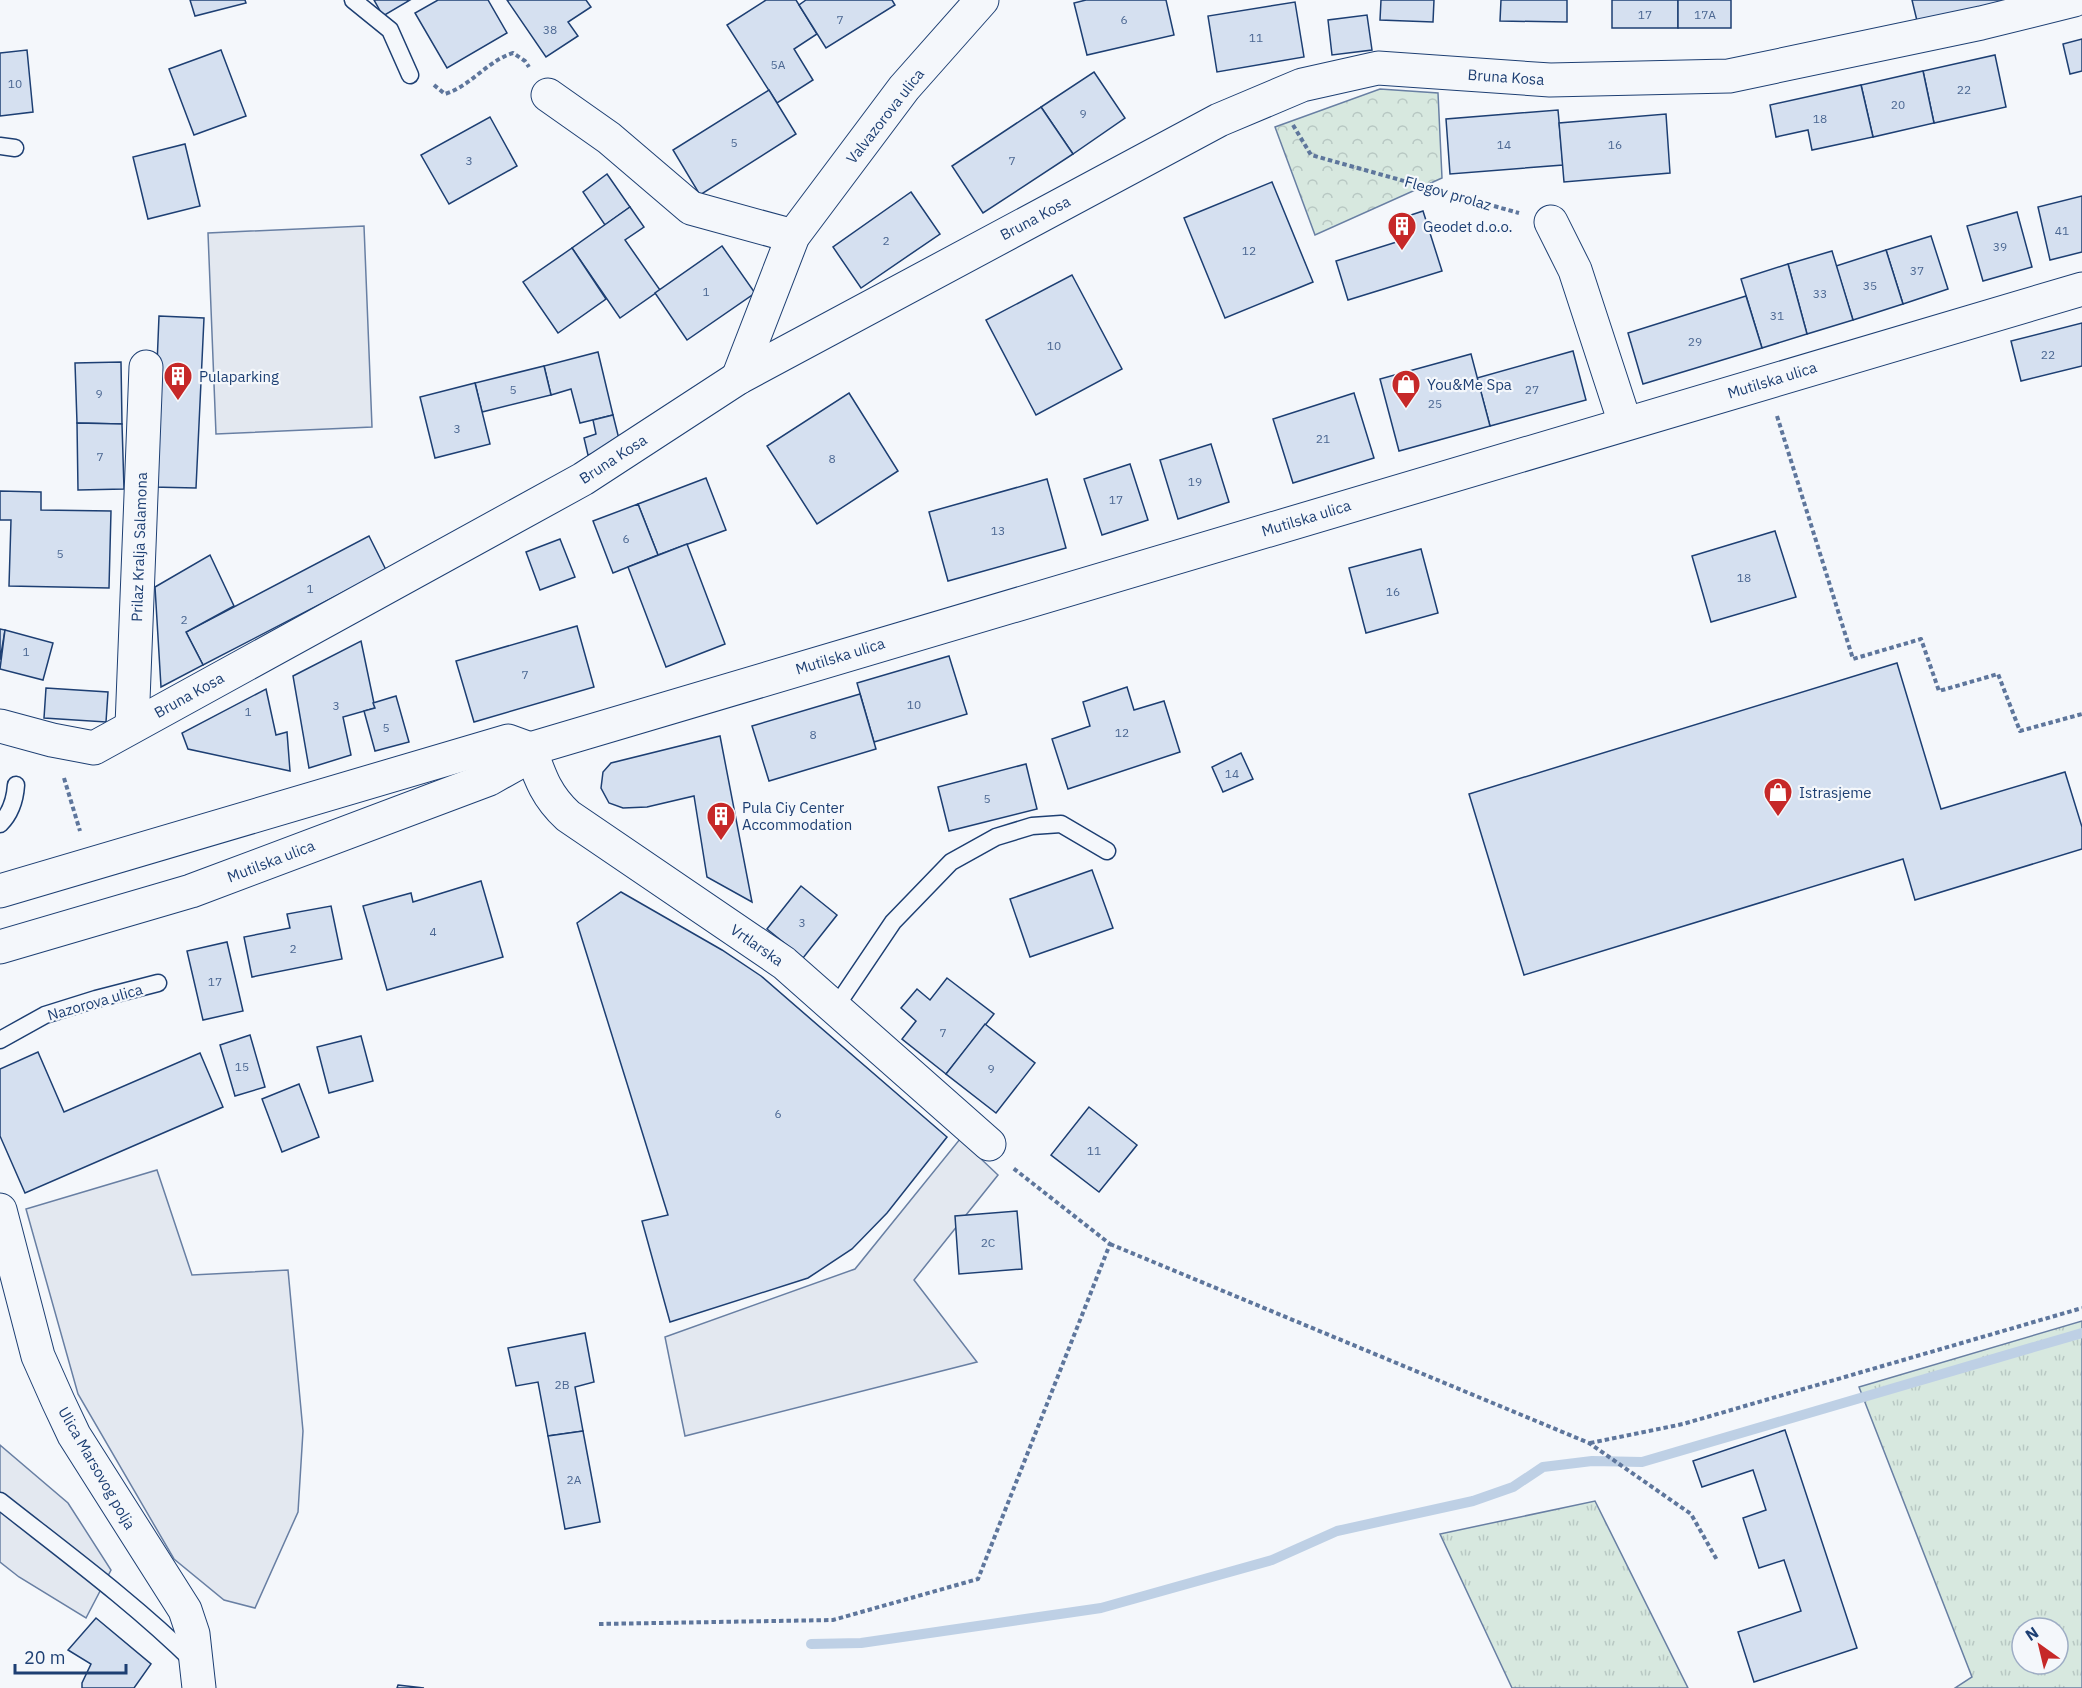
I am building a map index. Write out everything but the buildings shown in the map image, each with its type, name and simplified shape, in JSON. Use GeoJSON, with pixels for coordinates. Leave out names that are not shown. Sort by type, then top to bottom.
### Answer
{"type":"FeatureCollection","features":[{"type":"Feature","properties":{"kind":"street","name":"Valvazorova ulica"},"geometry":{"type":"LineString","coordinates":[[738,378],[793,236],[904,88],[982,0]]}},
{"type":"Feature","properties":{"kind":"street","name":"Bruna Kosa"},"geometry":{"type":"LineString","coordinates":[[52,740],[94,748],[584,478],[738,378],[1219,120],[1302,85],[1378,68],[1550,80],[1729,76],[1981,23],[2074,0]]}},
{"type":"Feature","properties":{"kind":"street"},"geometry":{"type":"LineString","coordinates":[[548,95],[609,138],[691,208],[793,236]]}},
{"type":"Feature","properties":{"kind":"street"},"geometry":{"type":"LineString","coordinates":[[1551,222],[1575,270],[1625,423]]}},
{"type":"Feature","properties":{"kind":"street","name":"Mutilska ulica"},"geometry":{"type":"LineString","coordinates":[[0,947],[191,891],[248,870],[489,779],[521,761],[530,749],[2082,288]]}},
{"type":"Feature","properties":{"kind":"street","name":"Prilaz Kralja Salamona"},"geometry":{"type":"LineString","coordinates":[[132,726],[146,367]]}},
{"type":"Feature","properties":{"kind":"street"},"geometry":{"type":"LineString","coordinates":[[0,726],[52,740]]}},
{"type":"Feature","properties":{"kind":"street","name":"Mutilska ulica"},"geometry":{"type":"LineString","coordinates":[[0,891],[508,741],[530,749]]}},
{"type":"Feature","properties":{"kind":"street","name":"Vrtlarska"},"geometry":{"type":"LineString","coordinates":[[530,749],[544,788],[555,804],[568,816],[784,963],[989,1144]]}},
{"type":"Feature","properties":{"kind":"street","name":"Ulica Marsovog polja"},"geometry":{"type":"LineString","coordinates":[[2,1222],[38,1356],[74,1435],[185,1610],[193,1634],[198,1676]]}},
{"type":"Feature","properties":{"kind":"lane"},"geometry":{"type":"LineString","coordinates":[[353,0],[390,30],[410,75]]}},
{"type":"Feature","properties":{"kind":"lane"},"geometry":{"type":"LineString","coordinates":[[0,824],[10,810],[15,797],[16,785]]}},
{"type":"Feature","properties":{"kind":"lane"},"geometry":{"type":"LineString","coordinates":[[835,1008],[893,922],[951,862],[996,837],[1032,826],[1061,824],[1107,851]]}},
{"type":"Feature","properties":{"kind":"lane","name":"Nazorova ulica"},"geometry":{"type":"LineString","coordinates":[[0,1040],[45,1015],[96,999],[158,984]]}},
{"type":"Feature","properties":{"kind":"lane","name":"Ulica Marsovog polja"},"geometry":{"type":"LineString","coordinates":[[0,1501],[161,1630],[198,1676]]}},
{"type":"Feature","properties":{"kind":"path"},"geometry":{"type":"LineString","coordinates":[[410,75],[420,82],[434,85],[445,94],[456,90],[498,59],[513,53],[525,61],[548,95]]}},
{"type":"Feature","properties":{"kind":"path","name":"Flegov prolaz"},"geometry":{"type":"LineString","coordinates":[[1311,155],[1551,222]]}},
{"type":"Feature","properties":{"kind":"path"},"geometry":{"type":"LineString","coordinates":[[1766,381],[1853,660],[1921,639],[1939,691],[1998,674],[2019,731],[2082,714]]}},
{"type":"Feature","properties":{"kind":"path"},"geometry":{"type":"LineString","coordinates":[[52,740],[81,834]]}},
{"type":"Feature","properties":{"kind":"path"},"geometry":{"type":"LineString","coordinates":[[989,1144],[1010,1166],[1110,1244],[1589,1443],[1691,1514],[1718,1560]]}},
{"type":"Feature","properties":{"kind":"path"},"geometry":{"type":"LineString","coordinates":[[599,1624],[833,1620],[978,1579],[1110,1244]]}},
{"type":"Feature","properties":{"kind":"path"},"geometry":{"type":"LineString","coordinates":[[1589,1443],[1683,1424],[2082,1308]]}},
{"type":"Feature","properties":{"kind":"green space"},"geometry":{"type":"Polygon","coordinates":[[[1380,89],[1438,93],[1442,178],[1315,235],[1275,127],[1380,89]]]}},
{"type":"Feature","properties":{"kind":"green space"},"geometry":{"type":"Polygon","coordinates":[[[2082,1321],[2082,1688],[1955,1688],[1972,1677],[1859,1387],[2082,1321]]]}},
{"type":"Feature","properties":{"kind":"green space"},"geometry":{"type":"Polygon","coordinates":[[[1595,1501],[1688,1688],[1512,1688],[1440,1534],[1595,1501]]]}},
{"type":"Feature","properties":{"kind":"shaded area"},"geometry":{"type":"Polygon","coordinates":[[[364,226],[372,427],[216,434],[208,233],[364,226]]]}},
{"type":"Feature","properties":{"kind":"shaded area"},"geometry":{"type":"Polygon","coordinates":[[[960,1139],[998,1175],[914,1280],[977,1362],[685,1436],[665,1337],[855,1269],[960,1139]]]}},
{"type":"Feature","properties":{"kind":"shaded area"},"geometry":{"type":"Polygon","coordinates":[[[157,1170],[192,1275],[288,1270],[303,1431],[298,1512],[255,1608],[224,1600],[174,1559],[78,1394],[26,1209],[157,1170]]]}},
{"type":"Feature","properties":{"kind":"shaded area"},"geometry":{"type":"Polygon","coordinates":[[[0,1445],[68,1503],[111,1570],[86,1618],[19,1577],[0,1562],[0,1445]]]}},
{"type":"Feature","properties":{"kind":"waterway"},"geometry":{"type":"LineString","coordinates":[[811,1644],[861,1643],[1101,1608],[1272,1560],[1337,1531],[1473,1501],[1513,1487],[1543,1467],[1592,1461],[1642,1462],[2082,1333]]}},
{"type":"Feature","properties":{"kind":"place","name":"Geodet d.o.o."},"geometry":{"type":"Point","coordinates":[1402,252]}},
{"type":"Feature","properties":{"kind":"place","name":"Pulaparking"},"geometry":{"type":"Point","coordinates":[178,402]}},
{"type":"Feature","properties":{"kind":"place","name":"You&Me Spa"},"geometry":{"type":"Point","coordinates":[1406,410]}},
{"type":"Feature","properties":{"kind":"place","name":"Istrasjeme"},"geometry":{"type":"Point","coordinates":[1778,818]}},
{"type":"Feature","properties":{"kind":"place","name":"Pula Ciy Center Accommodation"},"geometry":{"type":"Point","coordinates":[721,842]}}]}
